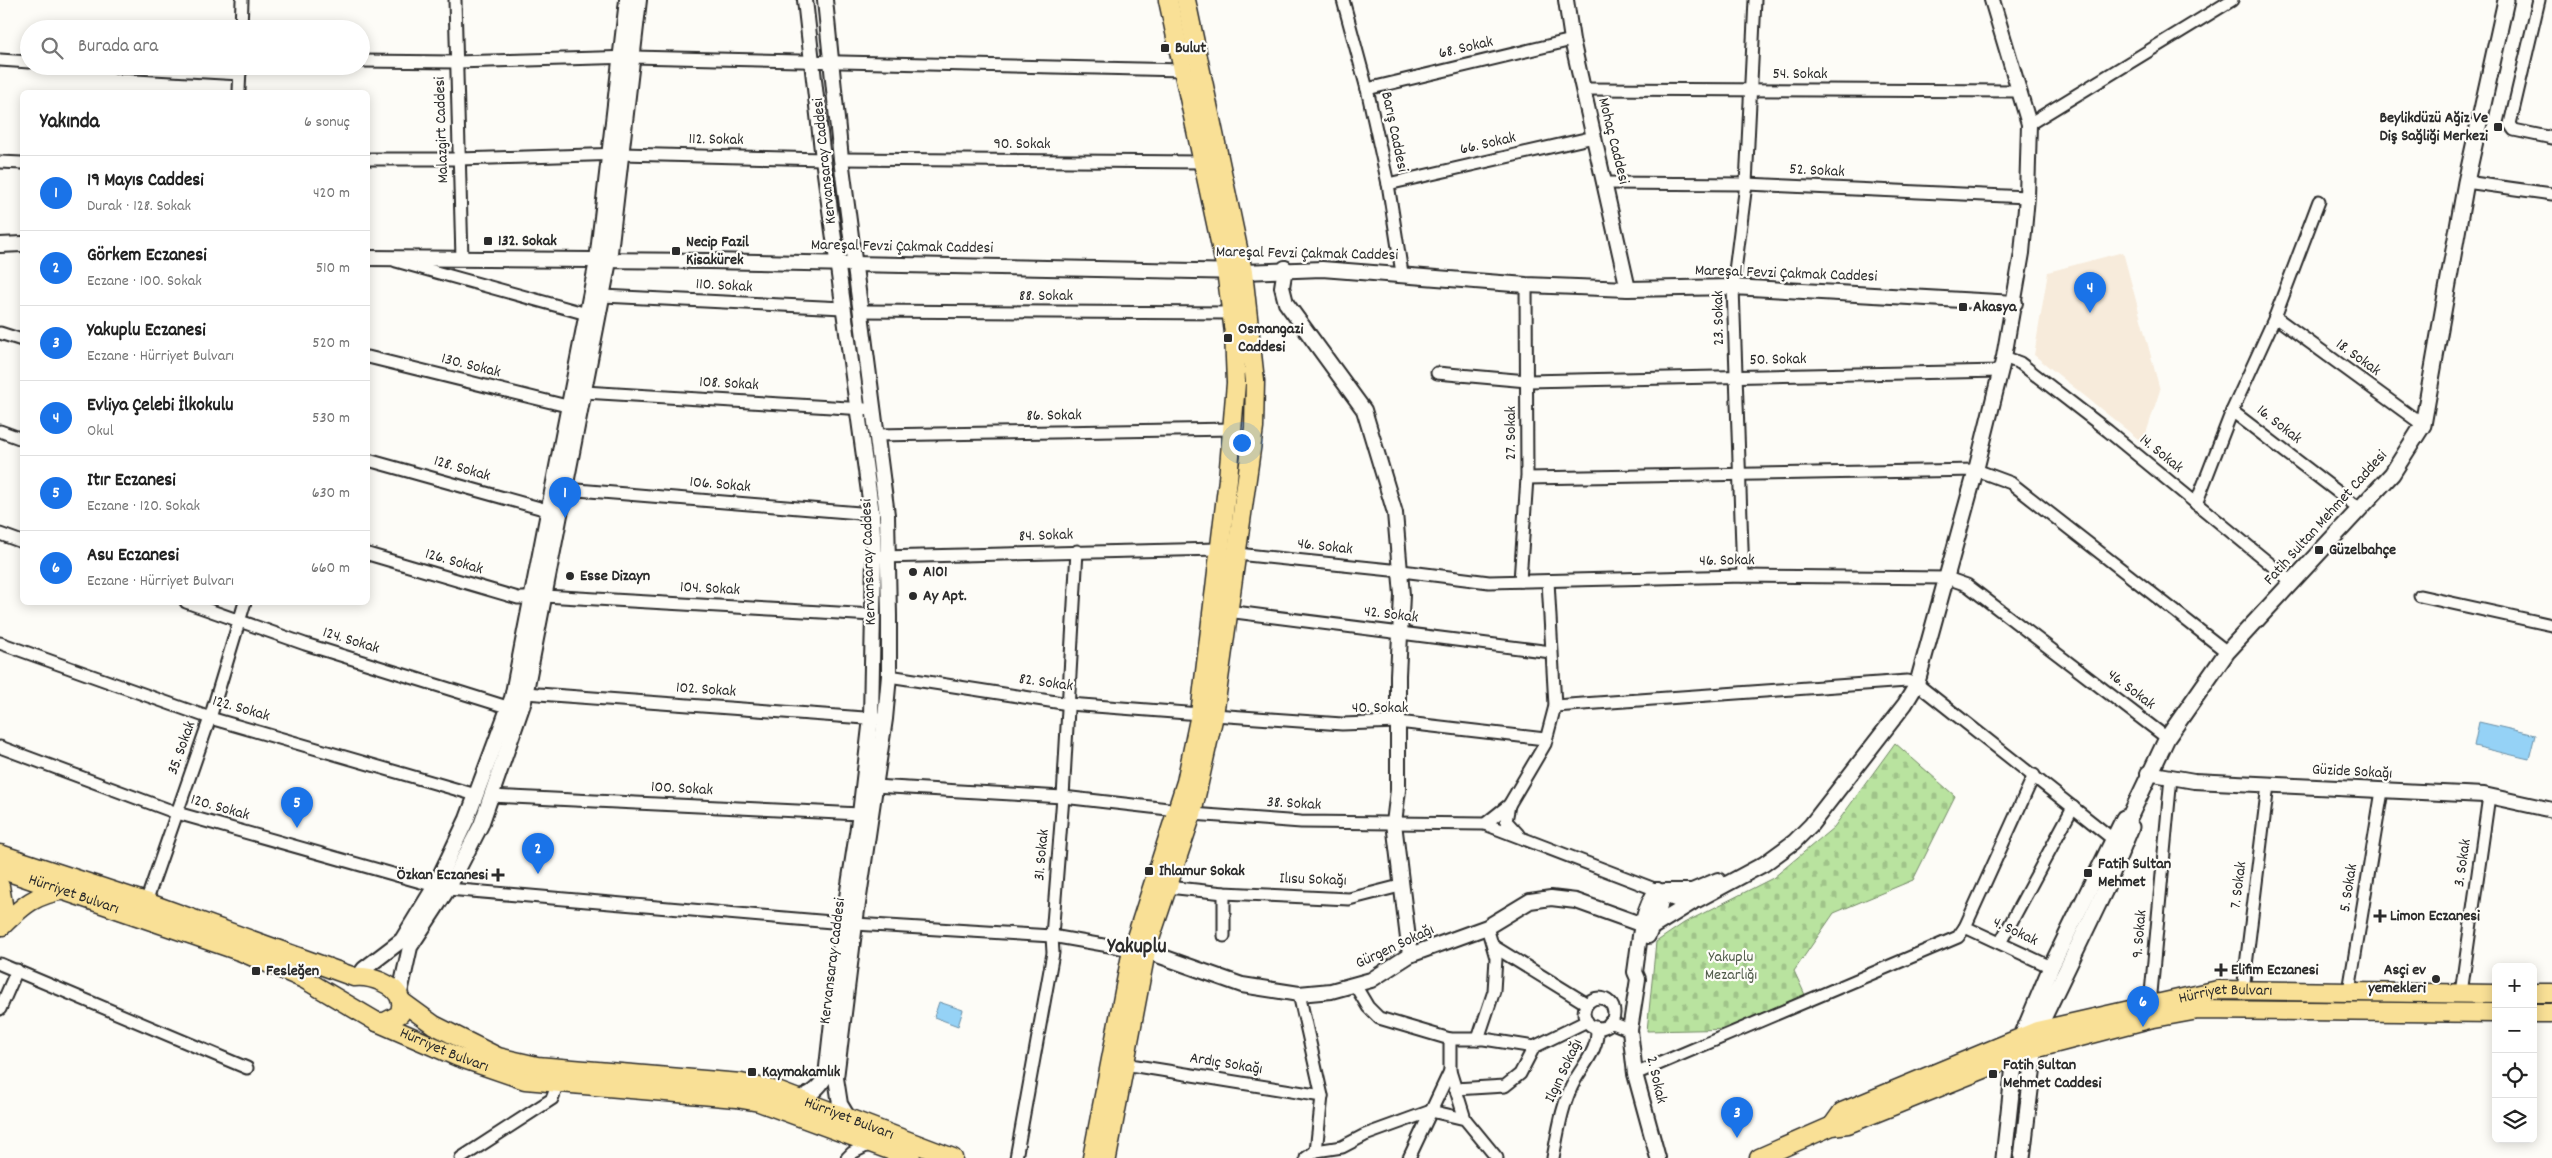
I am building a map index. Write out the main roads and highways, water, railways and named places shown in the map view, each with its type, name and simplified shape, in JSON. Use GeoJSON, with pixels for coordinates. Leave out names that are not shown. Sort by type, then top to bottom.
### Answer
{"type":"FeatureCollection","features":[{"type":"Feature","properties":{"kind":"main road"},"geometry":{"type":"LineString","coordinates":[[1168,0],[1203,162],[1234,271],[1231,313],[1236,383],[1233,429],[1218,549],[1207,714]]}},
{"type":"Feature","properties":{"kind":"main road"},"geometry":{"type":"LineString","coordinates":[[1107,1158],[1124,1064],[1139,951],[1168,886],[1207,714],[1237,554],[1254,428],[1255,390],[1186,0]]}},
{"type":"Feature","properties":{"kind":"main road","name":"Fatih Sultan Mehmet Caddesi"},"geometry":{"type":"LineString","coordinates":[[2031,1039],[2104,892],[2132,823],[2130,816],[2148,773],[2167,738],[2227,652],[2392,474],[2423,425],[2466,182],[2506,0]]}},
{"type":"Feature","properties":{"kind":"main road"},"geometry":{"type":"LineString","coordinates":[[1218,549],[1237,554]]}},
{"type":"Feature","properties":{"kind":"main road"},"geometry":{"type":"LineString","coordinates":[[1092,1158],[1139,951],[1184,812]]}},
{"type":"Feature","properties":{"kind":"main road","name":"Fatih Sultan Mehmet Caddesi"},"geometry":{"type":"LineString","coordinates":[[2031,1039],[2051,967],[2124,818],[2130,816]]}},
{"type":"Feature","properties":{"kind":"main road","name":"Hürriyet Bulvarı"},"geometry":{"type":"LineString","coordinates":[[0,854],[146,902],[357,976]]}},
{"type":"Feature","properties":{"kind":"main road","name":"Hürriyet Bulvarı"},"geometry":{"type":"LineString","coordinates":[[0,869],[242,952],[304,979],[377,1022],[458,1057],[525,1080],[736,1098],[759,1102],[910,1158]]}},
{"type":"Feature","properties":{"kind":"main road"},"geometry":{"type":"LineString","coordinates":[[0,886],[4,910],[1,928]]}},
{"type":"Feature","properties":{"kind":"main road"},"geometry":{"type":"LineString","coordinates":[[1,928],[24,904],[43,894],[65,890]]}},
{"type":"Feature","properties":{"kind":"main road"},"geometry":{"type":"LineString","coordinates":[[358,1011],[350,996],[357,976],[379,980],[394,990],[400,999],[400,1014],[385,1022],[377,1022]]}},
{"type":"Feature","properties":{"kind":"main road","name":"Hürriyet Bulvarı"},"geometry":{"type":"LineString","coordinates":[[1832,1126],[1842,1112],[2031,1039],[2150,1004],[2218,990],[2492,994]]}},
{"type":"Feature","properties":{"kind":"main road","name":"Hürriyet Bulvarı"},"geometry":{"type":"LineString","coordinates":[[400,999],[434,1025],[498,1057],[537,1066],[741,1083],[777,1091],[953,1158]]}},
{"type":"Feature","properties":{"kind":"main road","name":"Hürriyet Bulvarı"},"geometry":{"type":"LineString","coordinates":[[1759,1158],[1832,1126],[1848,1124],[2015,1056],[2031,1039],[2198,1010],[2492,1013]]}},
{"type":"Feature","properties":{"kind":"main road"},"geometry":{"type":"LineString","coordinates":[[2537,1013],[2552,1013]]}},
{"type":"Feature","properties":{"kind":"main road"},"geometry":{"type":"LineString","coordinates":[[2022,1158],[2031,1039]]}},
{"type":"Feature","properties":{"kind":"main road"},"geometry":{"type":"LineString","coordinates":[[2004,1158],[2015,1056]]}},
{"type":"Feature","properties":{"kind":"main road"},"geometry":{"type":"LineString","coordinates":[[1078,1158],[1095,1140]]}},
{"type":"Feature","properties":{"kind":"water"},"geometry":{"type":"Polygon","coordinates":[[[2479,722],[2535,735],[2529,759],[2474,746],[2479,722]]]}},
{"type":"Feature","properties":{"kind":"water"},"geometry":{"type":"Polygon","coordinates":[[[939,1002],[963,1010],[958,1026],[934,1017],[939,1002]]]}},
{"type":"Feature","properties":{"kind":"place","name":"Bulut"},"geometry":{"type":"Point","coordinates":[1165,48]}},
{"type":"Feature","properties":{"kind":"place","name":"Beylikdüzü Ağiz Ve Diş Sağliği Merkezi"},"geometry":{"type":"Point","coordinates":[2498,127]}},
{"type":"Feature","properties":{"kind":"place","name":"132. Sokak"},"geometry":{"type":"Point","coordinates":[488,241]}},
{"type":"Feature","properties":{"kind":"place","name":"Necip Fazil Kisakürek"},"geometry":{"type":"Point","coordinates":[676,251]}},
{"type":"Feature","properties":{"kind":"place","name":"Akasya"},"geometry":{"type":"Point","coordinates":[1963,307]}},
{"type":"Feature","properties":{"kind":"place","name":"Evliya Çelebi İlkokulu"},"geometry":{"type":"Point","coordinates":[2090,313]}},
{"type":"Feature","properties":{"kind":"place","name":"Osmangazi Caddesi"},"geometry":{"type":"Point","coordinates":[1228,338]}},
{"type":"Feature","properties":{"kind":"place","name":"19 Mayıs Caddesi"},"geometry":{"type":"Point","coordinates":[565,518]}},
{"type":"Feature","properties":{"kind":"place","name":"Güzelbahçe"},"geometry":{"type":"Point","coordinates":[2319,550]}},
{"type":"Feature","properties":{"kind":"place","name":"A101"},"geometry":{"type":"Point","coordinates":[913,572]}},
{"type":"Feature","properties":{"kind":"place","name":"Esse Dizayn"},"geometry":{"type":"Point","coordinates":[570,576]}},
{"type":"Feature","properties":{"kind":"place","name":"Ay Apt."},"geometry":{"type":"Point","coordinates":[913,596]}},
{"type":"Feature","properties":{"kind":"place","name":"Itır Eczanesi"},"geometry":{"type":"Point","coordinates":[297,828]}},
{"type":"Feature","properties":{"kind":"place","name":"Ihlamur Sokak"},"geometry":{"type":"Point","coordinates":[1149,871]}},
{"type":"Feature","properties":{"kind":"place","name":"Fatih Sultan Mehmet"},"geometry":{"type":"Point","coordinates":[2088,873]}},
{"type":"Feature","properties":{"kind":"place","name":"Görkem Eczanesi"},"geometry":{"type":"Point","coordinates":[538,874]}},
{"type":"Feature","properties":{"kind":"place","name":"Özkan Eczanesi"},"geometry":{"type":"Point","coordinates":[498,875]}},
{"type":"Feature","properties":{"kind":"place","name":"Limon Eczanesi"},"geometry":{"type":"Point","coordinates":[2380,916]}},
{"type":"Feature","properties":{"kind":"place","name":"Elifim Eczanesi"},"geometry":{"type":"Point","coordinates":[2221,970]}},
{"type":"Feature","properties":{"kind":"place","name":"Fesleğen"},"geometry":{"type":"Point","coordinates":[256,971]}},
{"type":"Feature","properties":{"kind":"place","name":"Asçi ev yemekleri"},"geometry":{"type":"Point","coordinates":[2436,979]}},
{"type":"Feature","properties":{"kind":"place","name":"Asu Eczanesi"},"geometry":{"type":"Point","coordinates":[2143,1027]}},
{"type":"Feature","properties":{"kind":"place","name":"Kaymakamlık"},"geometry":{"type":"Point","coordinates":[752,1072]}},
{"type":"Feature","properties":{"kind":"place","name":"Fatih Sultan Mehmet Caddesi"},"geometry":{"type":"Point","coordinates":[1993,1074]}},
{"type":"Feature","properties":{"kind":"place","name":"Yakuplu Eczanesi"},"geometry":{"type":"Point","coordinates":[1737,1138]}},
{"type":"Feature","properties":{"kind":"district","name":"Yakuplu"},"geometry":{"type":"Point","coordinates":[1137,948]}},
{"type":"Feature","properties":{"kind":"park label","name":"Yakuplu Mezarlığı"},"geometry":{"type":"Point","coordinates":[1731,966]}}]}
